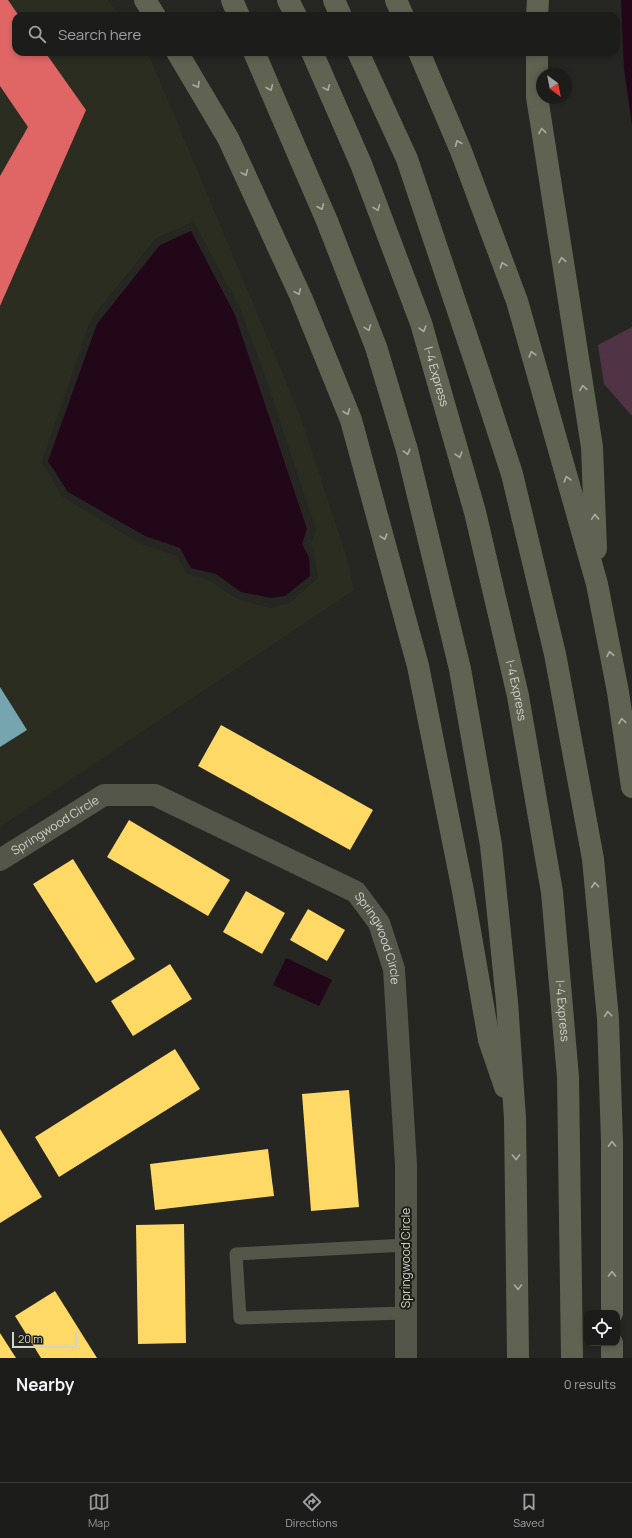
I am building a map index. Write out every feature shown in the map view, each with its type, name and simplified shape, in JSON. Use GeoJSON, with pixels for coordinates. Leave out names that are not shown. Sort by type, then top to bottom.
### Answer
{"type":"FeatureCollection","features":[{"type":"Feature","properties":{"kind":"highway"},"geometry":{"type":"LineString","coordinates":[[145,0],[152,12]]}},
{"type":"Feature","properties":{"kind":"highway"},"geometry":{"type":"LineString","coordinates":[[232,0],[237,12]]}},
{"type":"Feature","properties":{"kind":"highway"},"geometry":{"type":"LineString","coordinates":[[288,0],[294,12]]}},
{"type":"Feature","properties":{"kind":"highway"},"geometry":{"type":"LineString","coordinates":[[334,0],[339,12]]}},
{"type":"Feature","properties":{"kind":"highway"},"geometry":{"type":"LineString","coordinates":[[396,0],[401,12]]}},
{"type":"Feature","properties":{"kind":"highway"},"geometry":{"type":"LineString","coordinates":[[537,12],[538,0]]}},
{"type":"Feature","properties":{"kind":"highway"},"geometry":{"type":"LineString","coordinates":[[179,56],[228,138],[301,296],[351,420],[418,666],[463,892],[489,1040],[515,1118]]}},
{"type":"Feature","properties":{"kind":"highway"},"geometry":{"type":"LineString","coordinates":[[256,56],[327,221],[376,347],[412,472],[460,669],[491,845],[507,1002],[515,1118],[518,1358]]}},
{"type":"Feature","properties":{"kind":"highway","name":"I-4 Express"},"geometry":{"type":"LineString","coordinates":[[314,56],[361,164],[421,322],[475,512],[518,696],[552,892],[567,1069],[572,1358]]}},
{"type":"Feature","properties":{"kind":"highway"},"geometry":{"type":"LineString","coordinates":[[360,56],[406,159],[481,379],[512,474],[555,654],[593,859],[608,1019],[612,1142],[612,1310]]}},
{"type":"Feature","properties":{"kind":"highway"},"geometry":{"type":"LineString","coordinates":[[421,56],[461,151],[517,301],[597,584],[618,692],[632,787]]}},
{"type":"Feature","properties":{"kind":"highway"},"geometry":{"type":"LineString","coordinates":[[537,56],[537,97],[592,447],[597,584]]}},
{"type":"Feature","properties":{"kind":"highway"},"geometry":{"type":"LineString","coordinates":[[612,1346],[612,1358]]}},
{"type":"Feature","properties":{"kind":"street","name":"Springwood Circle"},"geometry":{"type":"LineString","coordinates":[[0,860],[104,795],[155,795],[356,892],[380,923],[394,969],[406,1165],[406,1358]]}},
{"type":"Feature","properties":{"kind":"lane"},"geometry":{"type":"LineString","coordinates":[[406,1245],[236,1254],[240,1318],[406,1313]]}},
{"type":"Feature","properties":{"kind":"shaded area"},"geometry":{"type":"Polygon","coordinates":[[[0,0],[108,0],[117,12],[12,12],[12,56],[149,56],[300,415],[347,558],[354,590],[0,827],[0,0]],[[194,222],[156,238],[91,319],[42,462],[63,497],[141,544],[177,556],[186,573],[211,581],[235,598],[270,608],[289,603],[318,578],[314,550],[310,545],[316,530],[266,379],[242,313],[194,222]]]}},
{"type":"Feature","properties":{"kind":"shaded area"},"geometry":{"type":"Polygon","coordinates":[[[621,0],[632,0],[632,124],[624,69],[621,0]]]}},
{"type":"Feature","properties":{"kind":"shaded area"},"geometry":{"type":"Polygon","coordinates":[[[191,231],[235,315],[307,529],[302,544],[309,557],[310,576],[285,596],[271,598],[241,592],[216,574],[191,568],[180,548],[145,536],[68,492],[48,461],[97,324],[160,245],[191,231]]]}},
{"type":"Feature","properties":{"kind":"shaded area"},"geometry":{"type":"Polygon","coordinates":[[[632,327],[632,416],[604,384],[598,345],[632,327]]]}},
{"type":"Feature","properties":{"kind":"shaded area"},"geometry":{"type":"Polygon","coordinates":[[[286,958],[332,980],[319,1006],[273,985],[286,958]]]}},
{"type":"Feature","properties":{"kind":"building: Homes"},"geometry":{"type":"Polygon","coordinates":[[[221,725],[373,810],[350,850],[198,766],[221,725]]]}},
{"type":"Feature","properties":{"kind":"building: Homes"},"geometry":{"type":"Polygon","coordinates":[[[129,820],[230,880],[208,916],[107,857],[129,820]]]}},
{"type":"Feature","properties":{"kind":"building: Homes"},"geometry":{"type":"Polygon","coordinates":[[[73,859],[135,959],[96,983],[33,884],[73,859]]]}},
{"type":"Feature","properties":{"kind":"building: Homes"},"geometry":{"type":"Polygon","coordinates":[[[246,891],[285,913],[262,954],[223,932],[246,891]]]}},
{"type":"Feature","properties":{"kind":"building: Homes"},"geometry":{"type":"Polygon","coordinates":[[[308,909],[345,930],[327,961],[290,940],[308,909]]]}},
{"type":"Feature","properties":{"kind":"building: Homes"},"geometry":{"type":"Polygon","coordinates":[[[170,964],[192,999],[133,1036],[111,1001],[170,964]]]}},
{"type":"Feature","properties":{"kind":"building: Homes"},"geometry":{"type":"Polygon","coordinates":[[[175,1049],[200,1089],[59,1177],[35,1137],[175,1049]]]}},
{"type":"Feature","properties":{"kind":"building: Homes"},"geometry":{"type":"Polygon","coordinates":[[[349,1090],[359,1207],[311,1211],[302,1094],[349,1090]]]}},
{"type":"Feature","properties":{"kind":"building: Homes"},"geometry":{"type":"Polygon","coordinates":[[[0,1129],[42,1197],[0,1223],[0,1129]]]}},
{"type":"Feature","properties":{"kind":"building: Homes"},"geometry":{"type":"Polygon","coordinates":[[[268,1149],[274,1196],[155,1210],[150,1164],[268,1149]]]}},
{"type":"Feature","properties":{"kind":"building: Homes"},"geometry":{"type":"Polygon","coordinates":[[[184,1224],[186,1343],[138,1344],[136,1225],[184,1224]]]}},
{"type":"Feature","properties":{"kind":"building: Homes"},"geometry":{"type":"Polygon","coordinates":[[[55,1291],[97,1358],[41,1358],[15,1316],[55,1291]]]}},
{"type":"Feature","properties":{"kind":"building: Homes"},"geometry":{"type":"Polygon","coordinates":[[[0,1333],[16,1358],[0,1358],[0,1333]]]}},
{"type":"Feature","properties":{"kind":"building: Shops"},"geometry":{"type":"Polygon","coordinates":[[[0,0],[8,0],[16,12],[12,12],[12,56],[48,56],[86,110],[0,306],[0,176],[28,127],[0,86],[0,0]]]}},
{"type":"Feature","properties":{"kind":"building: Public"},"geometry":{"type":"Polygon","coordinates":[[[0,687],[27,730],[0,747],[0,687]]]}}]}
